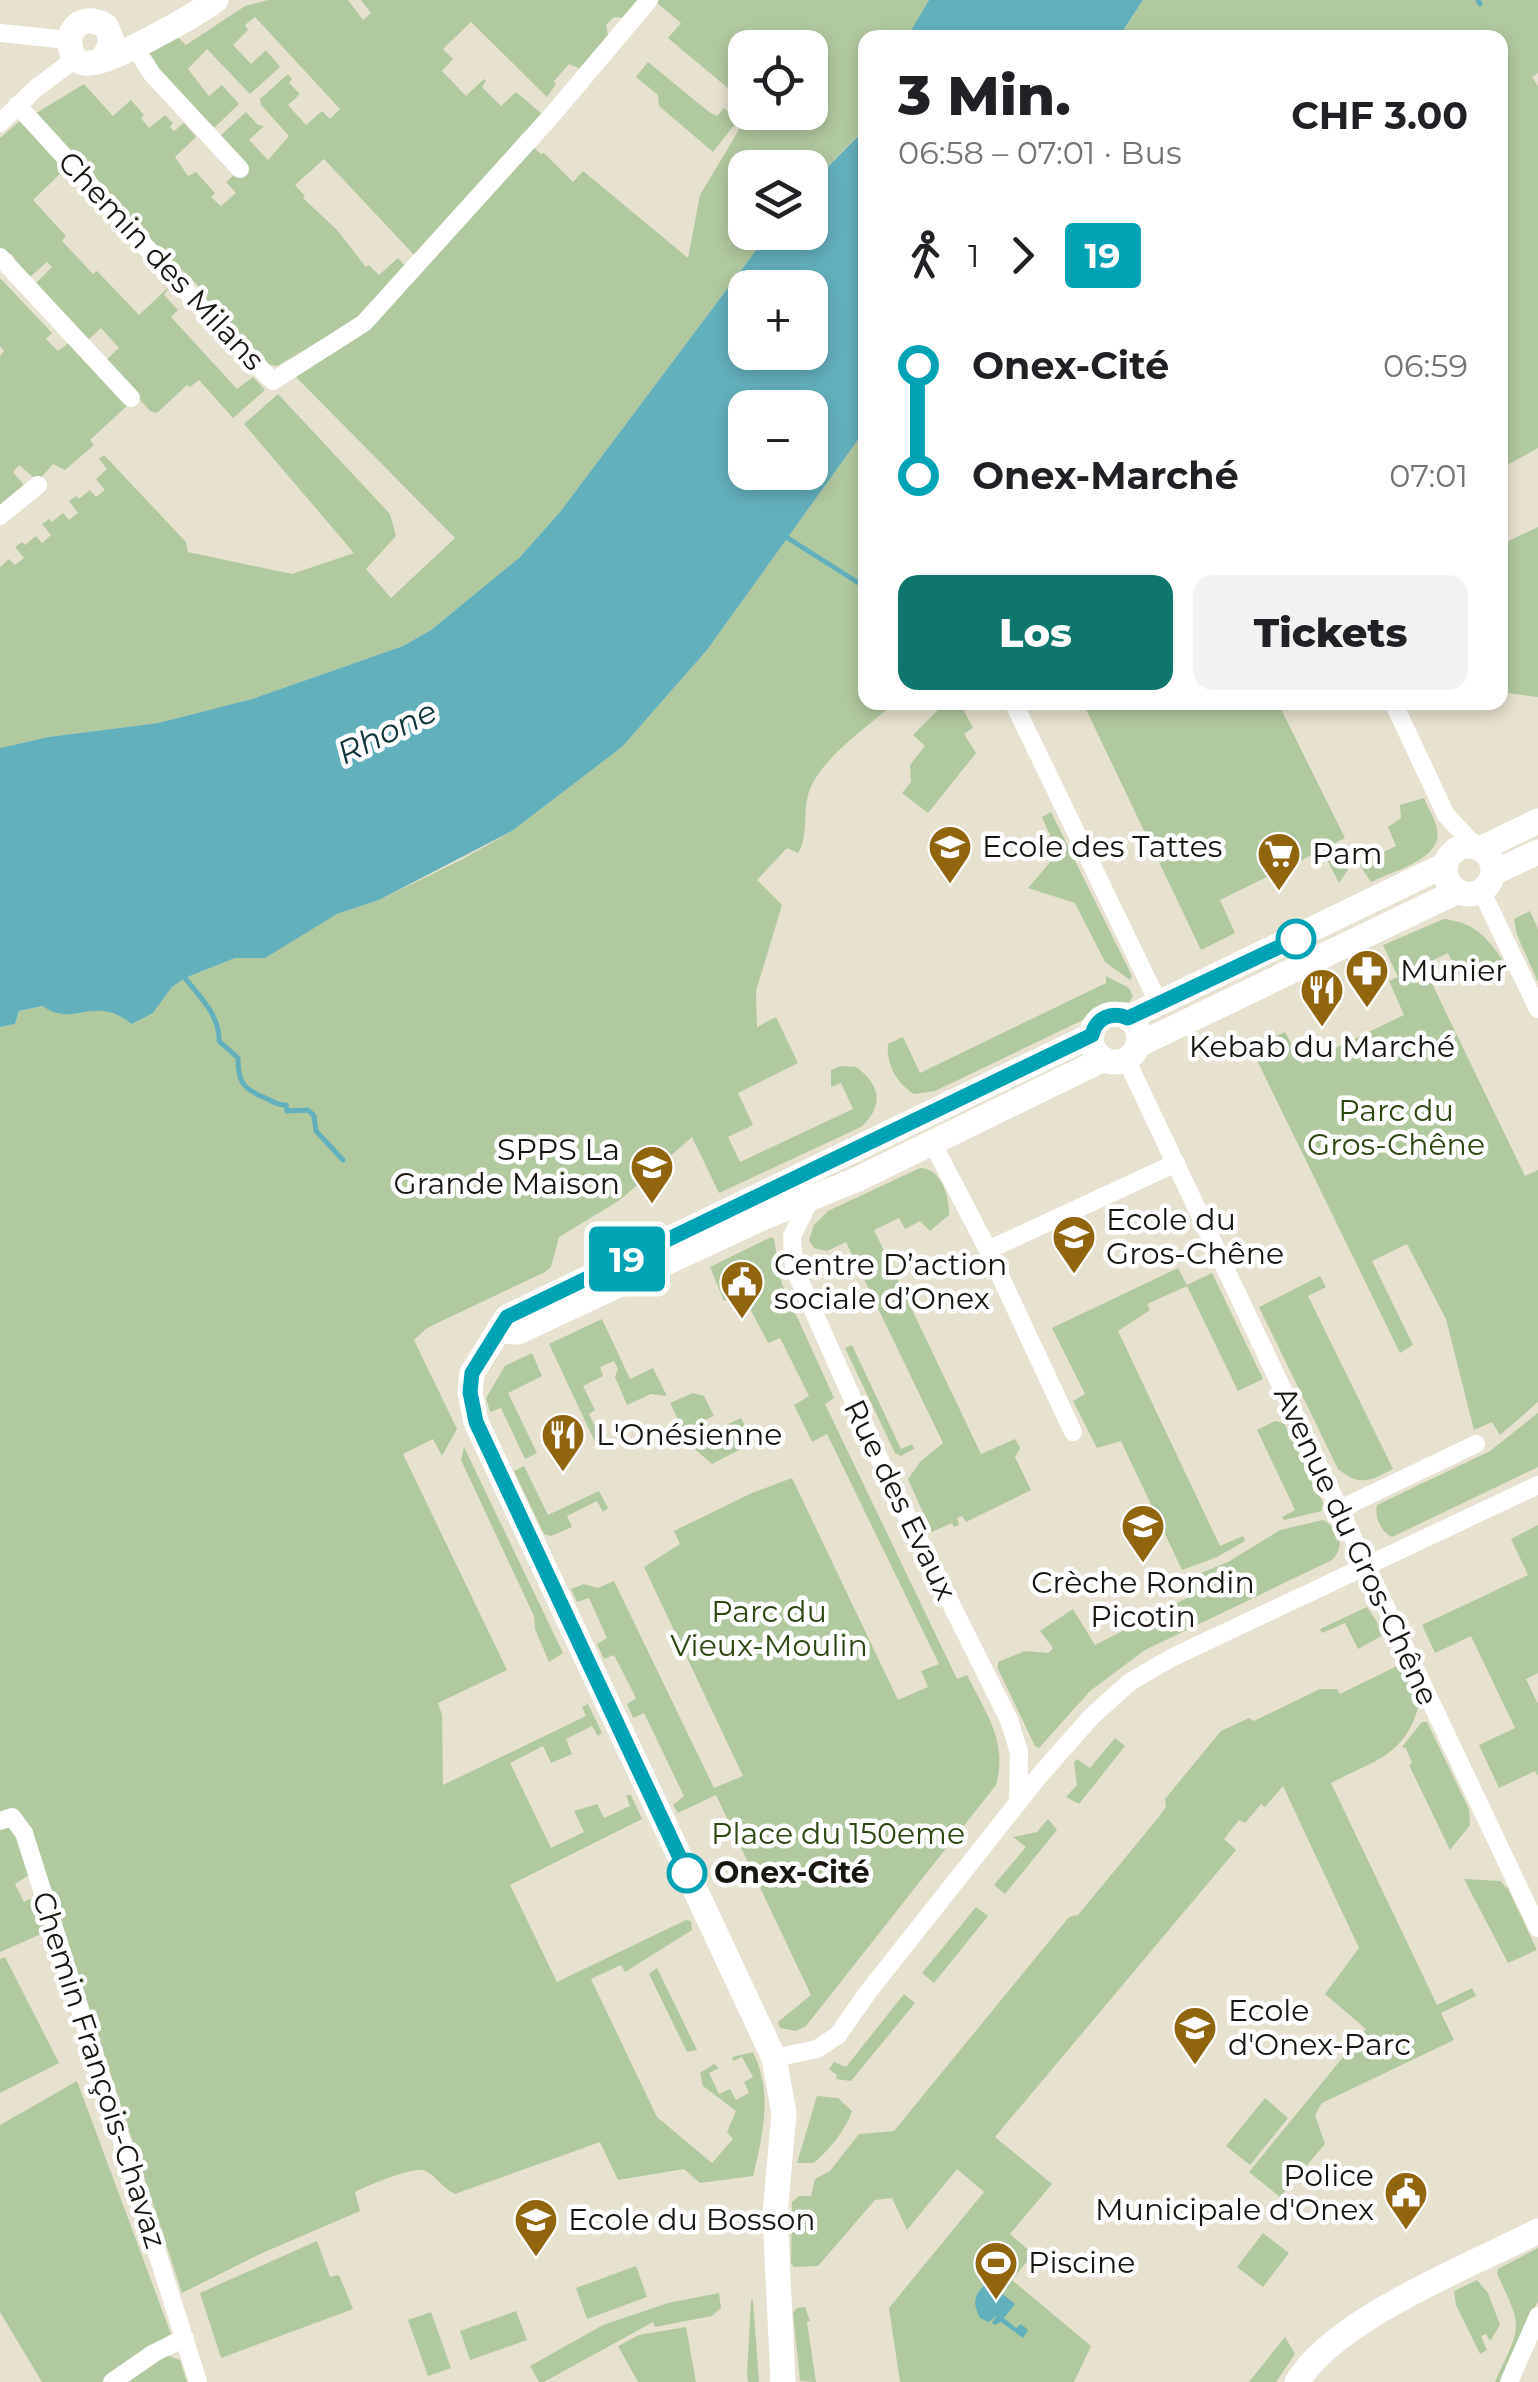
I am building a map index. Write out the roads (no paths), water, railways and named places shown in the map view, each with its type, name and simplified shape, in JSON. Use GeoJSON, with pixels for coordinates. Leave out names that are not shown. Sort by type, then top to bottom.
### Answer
{"type":"FeatureCollection","features":[{"type":"Feature","properties":{"kind":"street"},"geometry":{"type":"LineString","coordinates":[[110,32],[150,22],[194,0]]}},
{"type":"Feature","properties":{"kind":"street"},"geometry":{"type":"LineString","coordinates":[[0,32],[72,49],[86,63],[134,46],[216,0]]}},
{"type":"Feature","properties":{"kind":"street","name":"Chemin des Milans"},"geometry":{"type":"LineString","coordinates":[[17,106],[208,317],[273,381],[364,323],[553,114],[649,0]]}},
{"type":"Feature","properties":{"kind":"street"},"geometry":{"type":"LineString","coordinates":[[0,123],[72,49],[72,28],[83,20],[99,22],[110,32],[111,48],[103,59]]}},
{"type":"Feature","properties":{"kind":"street"},"geometry":{"type":"LineString","coordinates":[[134,46],[152,74],[240,170]]}},
{"type":"Feature","properties":{"kind":"street"},"geometry":{"type":"LineString","coordinates":[[0,257],[131,398]]}},
{"type":"Feature","properties":{"kind":"street"},"geometry":{"type":"LineString","coordinates":[[0,516],[38,485]]}},
{"type":"Feature","properties":{"kind":"street"},"geometry":{"type":"LineString","coordinates":[[1017,710],[1159,1004]]}},
{"type":"Feature","properties":{"kind":"street"},"geometry":{"type":"LineString","coordinates":[[1397,710],[1463,854]]}},
{"type":"Feature","properties":{"kind":"street"},"geometry":{"type":"LineString","coordinates":[[1128,1018],[1538,821]]}},
{"type":"Feature","properties":{"kind":"street"},"geometry":{"type":"LineString","coordinates":[[501,1331],[518,1332],[760,1218],[933,1144],[1477,885],[1538,852]]}},
{"type":"Feature","properties":{"kind":"street"},"geometry":{"type":"LineString","coordinates":[[1463,854],[1492,862],[1477,885]]}},
{"type":"Feature","properties":{"kind":"street"},"geometry":{"type":"LineString","coordinates":[[1463,854],[1447,880],[1477,885]]}},
{"type":"Feature","properties":{"kind":"street"},"geometry":{"type":"LineString","coordinates":[[1477,885],[1538,1009]]}},
{"type":"Feature","properties":{"kind":"street"},"geometry":{"type":"LineString","coordinates":[[1116,1014],[1128,1018],[1138,1030],[1123,1055],[1093,1046],[1096,1024],[1105,1017],[1116,1014]]}},
{"type":"Feature","properties":{"kind":"street"},"geometry":{"type":"LineString","coordinates":[[783,2382],[775,2214],[783,2096],[774,2058],[473,1413],[472,1373],[507,1317],[1092,1035]]}},
{"type":"Feature","properties":{"kind":"street","name":"Avenue du Gros-Chêne"},"geometry":{"type":"LineString","coordinates":[[1123,1055],[1538,1928]]}},
{"type":"Feature","properties":{"kind":"street"},"geometry":{"type":"LineString","coordinates":[[920,1118],[988,1250],[1072,1432]]}},
{"type":"Feature","properties":{"kind":"street"},"geometry":{"type":"LineString","coordinates":[[988,1250],[1176,1163]]}},
{"type":"Feature","properties":{"kind":"street","name":"Rue des Evaux"},"geometry":{"type":"LineString","coordinates":[[812,1198],[792,1236],[791,1255],[798,1282],[888,1478],[1009,1720],[1019,1752],[1018,1804]]}},
{"type":"Feature","properties":{"kind":"street"},"geometry":{"type":"LineString","coordinates":[[1340,1509],[1476,1444]]}},
{"type":"Feature","properties":{"kind":"street"},"geometry":{"type":"LineString","coordinates":[[774,2058],[817,2049],[838,2035],[1018,1804],[1092,1716],[1130,1682],[1171,1658],[1369,1568],[1538,1485]]}},
{"type":"Feature","properties":{"kind":"street","name":"Chemin François-Chavaz"},"geometry":{"type":"LineString","coordinates":[[0,1821],[12,1817],[24,1833],[198,2382]]}},
{"type":"Feature","properties":{"kind":"street"},"geometry":{"type":"LineString","coordinates":[[1296,2382],[1317,2357],[1365,2320],[1538,2231]]}},
{"type":"Feature","properties":{"kind":"street"},"geometry":{"type":"LineString","coordinates":[[1509,2382],[1538,2316]]}},
{"type":"Feature","properties":{"kind":"street"},"geometry":{"type":"LineString","coordinates":[[112,2382],[184,2338]]}},
{"type":"Feature","properties":{"kind":"water"},"geometry":{"type":"Polygon","coordinates":[[[929,0],[1143,0],[1124,30],[911,30],[929,0]]]}},
{"type":"Feature","properties":{"kind":"water","name":"Rhone"},"geometry":{"type":"Polygon","coordinates":[[[858,136],[858,440],[828,482],[828,390],[728,390],[728,490],[822,490],[707,650],[622,747],[512,831],[379,900],[337,914],[265,958],[235,958],[185,978],[172,987],[153,1013],[132,1024],[109,1012],[60,1014],[43,1006],[19,1011],[15,1024],[0,1027],[0,748],[48,737],[158,723],[252,699],[403,646],[431,630],[519,558],[560,512],[728,288],[728,370],[828,370],[828,270],[741,270],[756,250],[828,250],[828,167],[858,136]]]}},
{"type":"Feature","properties":{"kind":"water"},"geometry":{"type":"Polygon","coordinates":[[[988,2281],[993,2294],[1000,2292],[1015,2304],[1004,2318],[1016,2328],[1021,2324],[1028,2330],[1023,2338],[1001,2322],[992,2323],[997,2315],[989,2322],[980,2318],[976,2298],[988,2281]]]}},
{"type":"Feature","properties":{"kind":"waterway"},"geometry":{"type":"LineString","coordinates":[[1478,0],[1480,4]]}},
{"type":"Feature","properties":{"kind":"waterway"},"geometry":{"type":"LineString","coordinates":[[783,535],[858,583]]}},
{"type":"Feature","properties":{"kind":"waterway"},"geometry":{"type":"LineString","coordinates":[[185,978],[213,1015],[219,1041],[238,1058],[240,1078],[246,1087],[286,1105],[287,1111],[308,1110],[314,1116],[316,1131],[343,1160]]}},
{"type":"Feature","properties":{"kind":"place","name":"Ecole des Tattes"},"geometry":{"type":"Point","coordinates":[950,885]}},
{"type":"Feature","properties":{"kind":"place","name":"Pam"},"geometry":{"type":"Point","coordinates":[1279,892]}},
{"type":"Feature","properties":{"kind":"place","name":"Munier"},"geometry":{"type":"Point","coordinates":[1367,1009]}},
{"type":"Feature","properties":{"kind":"place","name":"Kebab du Marché"},"geometry":{"type":"Point","coordinates":[1322,1028]}},
{"type":"Feature","properties":{"kind":"place","name":"SPPS La Grande Maison"},"geometry":{"type":"Point","coordinates":[652,1205]}},
{"type":"Feature","properties":{"kind":"place","name":"Ecole du Gros-Chêne"},"geometry":{"type":"Point","coordinates":[1074,1275]}},
{"type":"Feature","properties":{"kind":"place","name":"Centre D’action sociale d’Onex"},"geometry":{"type":"Point","coordinates":[742,1320]}},
{"type":"Feature","properties":{"kind":"place","name":"L'Onésienne"},"geometry":{"type":"Point","coordinates":[563,1473]}},
{"type":"Feature","properties":{"kind":"place","name":"Crèche Rondin Picotin"},"geometry":{"type":"Point","coordinates":[1143,1564]}},
{"type":"Feature","properties":{"kind":"place","name":"Onex-Cité"},"geometry":{"type":"Point","coordinates":[687,1873]}},
{"type":"Feature","properties":{"kind":"place","name":"Ecole d'Onex-Parc"},"geometry":{"type":"Point","coordinates":[1195,2066]}},
{"type":"Feature","properties":{"kind":"place","name":"Police Municipale d'Onex"},"geometry":{"type":"Point","coordinates":[1406,2231]}},
{"type":"Feature","properties":{"kind":"place","name":"Ecole du Bosson"},"geometry":{"type":"Point","coordinates":[536,2258]}},
{"type":"Feature","properties":{"kind":"place","name":"Piscine"},"geometry":{"type":"Point","coordinates":[996,2301]}},
{"type":"Feature","properties":{"kind":"park label","name":"Parc du Gros-Chêne"},"geometry":{"type":"Point","coordinates":[1396,1128]}},
{"type":"Feature","properties":{"kind":"park label","name":"Parc du Vieux-Moulin"},"geometry":{"type":"Point","coordinates":[769,1629]}},
{"type":"Feature","properties":{"kind":"park label","name":"Place du 150eme"},"geometry":{"type":"Point","coordinates":[838,1834]}}]}
